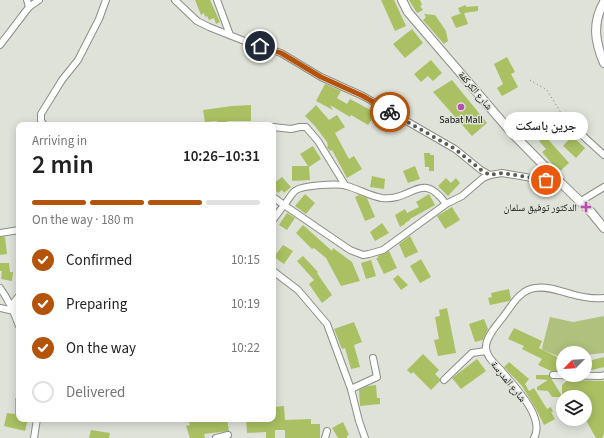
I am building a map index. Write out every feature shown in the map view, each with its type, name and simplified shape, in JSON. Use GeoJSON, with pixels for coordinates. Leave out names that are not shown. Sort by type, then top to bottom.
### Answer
{"type":"FeatureCollection","features":[{"type":"Feature","properties":{"kind":"street"},"geometry":{"type":"LineString","coordinates":[[27,0],[29,7]]}},
{"type":"Feature","properties":{"kind":"street"},"geometry":{"type":"LineString","coordinates":[[0,45],[29,7],[39,0]]}},
{"type":"Feature","properties":{"kind":"street"},"geometry":{"type":"LineString","coordinates":[[42,122],[41,114],[62,80],[78,60],[99,19],[106,0]]}},
{"type":"Feature","properties":{"kind":"street"},"geometry":{"type":"LineString","coordinates":[[175,0],[197,21],[247,42],[281,53],[321,77],[363,96],[455,149],[481,170],[490,175]]}},
{"type":"Feature","properties":{"kind":"street"},"geometry":{"type":"LineString","coordinates":[[218,0],[230,35]]}},
{"type":"Feature","properties":{"kind":"street","name":"شارع الكركفة"},"geometry":{"type":"LineString","coordinates":[[402,0],[408,12],[511,132],[561,183],[581,201],[604,228]]}},
{"type":"Feature","properties":{"kind":"street"},"geometry":{"type":"LineString","coordinates":[[604,2],[597,19],[595,30],[596,43],[604,63]]}},
{"type":"Feature","properties":{"kind":"street"},"geometry":{"type":"LineString","coordinates":[[564,116],[571,126],[604,155]]}},
{"type":"Feature","properties":{"kind":"street"},"geometry":{"type":"LineString","coordinates":[[276,127],[291,129],[306,127],[318,142],[345,185]]}},
{"type":"Feature","properties":{"kind":"street"},"geometry":{"type":"LineString","coordinates":[[276,199],[350,250],[363,254],[377,253],[388,248],[446,204],[462,196],[483,178],[490,175],[502,173],[561,183]]}},
{"type":"Feature","properties":{"kind":"street"},"geometry":{"type":"LineString","coordinates":[[276,216],[295,191],[314,186],[345,185],[375,196],[388,198],[426,187],[435,191],[446,204]]}},
{"type":"Feature","properties":{"kind":"street"},"geometry":{"type":"LineString","coordinates":[[581,201],[604,187]]}},
{"type":"Feature","properties":{"kind":"street"},"geometry":{"type":"LineString","coordinates":[[0,233],[16,230]]}},
{"type":"Feature","properties":{"kind":"street"},"geometry":{"type":"LineString","coordinates":[[276,273],[298,290],[327,324],[351,388],[364,438]]}},
{"type":"Feature","properties":{"kind":"street","name":"شارع المدرسة"},"geometry":{"type":"LineString","coordinates":[[534,438],[537,432],[536,420],[531,409],[488,356],[486,345],[489,337],[518,297],[526,290],[547,287],[572,295],[604,298]]}},
{"type":"Feature","properties":{"kind":"street"},"geometry":{"type":"LineString","coordinates":[[0,288],[16,318]]}},
{"type":"Feature","properties":{"kind":"street"},"geometry":{"type":"LineString","coordinates":[[14,312],[14,302],[16,300]]}},
{"type":"Feature","properties":{"kind":"street"},"geometry":{"type":"LineString","coordinates":[[0,308],[14,312]]}},
{"type":"Feature","properties":{"kind":"street"},"geometry":{"type":"LineString","coordinates":[[444,380],[472,353],[486,351]]}},
{"type":"Feature","properties":{"kind":"street"},"geometry":{"type":"LineString","coordinates":[[351,388],[378,377],[373,358]]}},
{"type":"Feature","properties":{"kind":"street"},"geometry":{"type":"LineString","coordinates":[[553,375],[604,375]]}},
{"type":"Feature","properties":{"kind":"street"},"geometry":{"type":"LineString","coordinates":[[34,438],[37,422]]}},
{"type":"Feature","properties":{"kind":"street"},"geometry":{"type":"LineString","coordinates":[[216,438],[228,434]]}},
{"type":"Feature","properties":{"kind":"path"},"geometry":{"type":"LineString","coordinates":[[530,80],[546,90],[564,116]]}},
{"type":"Feature","properties":{"kind":"green space"},"geometry":{"type":"Polygon","coordinates":[[[604,316],[604,353],[592,354],[592,346],[556,346],[556,355],[543,350],[542,348],[550,317],[573,322],[604,316]]]}},
{"type":"Feature","properties":{"kind":"building"},"geometry":{"type":"Polygon","coordinates":[[[195,0],[210,0],[220,22],[216,24],[214,18],[209,20],[207,16],[205,17],[204,13],[201,15],[195,0]]]}},
{"type":"Feature","properties":{"kind":"building"},"geometry":{"type":"Polygon","coordinates":[[[381,0],[394,0],[406,26],[395,31],[381,0]]]}},
{"type":"Feature","properties":{"kind":"building"},"geometry":{"type":"Polygon","coordinates":[[[409,0],[420,0],[422,5],[420,6],[423,10],[417,13],[409,0]]]}},
{"type":"Feature","properties":{"kind":"building"},"geometry":{"type":"Polygon","coordinates":[[[466,5],[466,7],[478,6],[478,11],[464,13],[468,24],[456,28],[451,17],[462,13],[460,13],[458,8],[466,5]]]}},
{"type":"Feature","properties":{"kind":"building"},"geometry":{"type":"Polygon","coordinates":[[[424,14],[435,15],[446,31],[448,41],[444,44],[423,20],[426,17],[424,14]]]}},
{"type":"Feature","properties":{"kind":"building"},"geometry":{"type":"Polygon","coordinates":[[[412,29],[423,43],[405,58],[393,44],[412,29]]]}},
{"type":"Feature","properties":{"kind":"building"},"geometry":{"type":"Polygon","coordinates":[[[507,57],[515,72],[511,74],[518,87],[502,96],[497,88],[503,84],[494,64],[507,57]]]}},
{"type":"Feature","properties":{"kind":"building"},"geometry":{"type":"Polygon","coordinates":[[[431,60],[442,73],[433,81],[428,76],[421,82],[414,74],[431,60]]]}},
{"type":"Feature","properties":{"kind":"building","name":"Sabat Mall"},"geometry":{"type":"Polygon","coordinates":[[[452,80],[487,123],[472,136],[433,92],[452,80]]]}},
{"type":"Feature","properties":{"kind":"building"},"geometry":{"type":"Polygon","coordinates":[[[325,84],[341,91],[337,98],[347,104],[350,99],[376,113],[368,125],[351,115],[350,117],[330,105],[333,110],[316,101],[325,84]]]}},
{"type":"Feature","properties":{"kind":"building"},"geometry":{"type":"Polygon","coordinates":[[[251,105],[251,121],[205,122],[203,110],[251,105]]]}},
{"type":"Feature","properties":{"kind":"building"},"geometry":{"type":"Polygon","coordinates":[[[316,105],[329,120],[337,115],[345,127],[335,133],[349,159],[354,156],[362,169],[347,178],[332,150],[330,151],[327,147],[327,142],[305,116],[316,105]]]}},
{"type":"Feature","properties":{"kind":"building"},"geometry":{"type":"Polygon","coordinates":[[[545,136],[569,163],[559,172],[542,152],[546,149],[539,141],[545,136]]]}},
{"type":"Feature","properties":{"kind":"building"},"geometry":{"type":"Polygon","coordinates":[[[572,136],[585,148],[576,158],[563,146],[572,136]]]}},
{"type":"Feature","properties":{"kind":"building"},"geometry":{"type":"Polygon","coordinates":[[[313,146],[321,159],[309,167],[310,180],[292,181],[292,166],[308,166],[300,154],[313,146]]]}},
{"type":"Feature","properties":{"kind":"building"},"geometry":{"type":"Polygon","coordinates":[[[424,153],[434,155],[434,171],[429,171],[429,167],[425,167],[424,153]]]}},
{"type":"Feature","properties":{"kind":"building"},"geometry":{"type":"Polygon","coordinates":[[[415,166],[420,179],[408,183],[403,171],[415,166]]]}},
{"type":"Feature","properties":{"kind":"building"},"geometry":{"type":"Polygon","coordinates":[[[372,176],[385,179],[384,189],[370,187],[372,176]]]}},
{"type":"Feature","properties":{"kind":"building"},"geometry":{"type":"Polygon","coordinates":[[[282,177],[291,187],[284,193],[282,190],[278,193],[276,191],[276,182],[282,177]]]}},
{"type":"Feature","properties":{"kind":"building"},"geometry":{"type":"Polygon","coordinates":[[[446,178],[451,183],[456,178],[460,183],[448,196],[438,186],[446,178]]]}},
{"type":"Feature","properties":{"kind":"building"},"geometry":{"type":"Polygon","coordinates":[[[305,194],[315,203],[306,214],[295,206],[305,194]]]}},
{"type":"Feature","properties":{"kind":"building"},"geometry":{"type":"Polygon","coordinates":[[[429,194],[435,205],[410,219],[400,227],[395,215],[405,209],[407,213],[419,207],[416,202],[429,194]]]}},
{"type":"Feature","properties":{"kind":"building"},"geometry":{"type":"Polygon","coordinates":[[[359,195],[367,198],[375,217],[365,221],[355,197],[359,195]]]}},
{"type":"Feature","properties":{"kind":"building"},"geometry":{"type":"Polygon","coordinates":[[[452,207],[460,220],[445,229],[437,216],[452,207]]]}},
{"type":"Feature","properties":{"kind":"building"},"geometry":{"type":"Polygon","coordinates":[[[287,213],[295,218],[287,230],[279,225],[287,213]]]}},
{"type":"Feature","properties":{"kind":"building"},"geometry":{"type":"Polygon","coordinates":[[[382,223],[389,233],[375,241],[370,232],[382,223]]]}},
{"type":"Feature","properties":{"kind":"building"},"geometry":{"type":"Polygon","coordinates":[[[303,225],[332,251],[333,248],[352,262],[360,281],[341,286],[326,258],[314,248],[312,249],[296,233],[303,225]]]}},
{"type":"Feature","properties":{"kind":"building"},"geometry":{"type":"Polygon","coordinates":[[[410,236],[418,252],[405,258],[399,244],[410,236]]]}},
{"type":"Feature","properties":{"kind":"building"},"geometry":{"type":"Polygon","coordinates":[[[0,237],[5,237],[7,254],[0,255],[0,237]]]}},
{"type":"Feature","properties":{"kind":"building"},"geometry":{"type":"Polygon","coordinates":[[[283,245],[293,251],[284,264],[276,258],[276,254],[283,245]]]}},
{"type":"Feature","properties":{"kind":"building"},"geometry":{"type":"Polygon","coordinates":[[[389,251],[397,268],[384,274],[376,258],[389,251]]]}},
{"type":"Feature","properties":{"kind":"building"},"geometry":{"type":"Polygon","coordinates":[[[303,256],[318,272],[317,273],[332,295],[322,303],[309,284],[314,280],[297,261],[303,256]]]}},
{"type":"Feature","properties":{"kind":"building"},"geometry":{"type":"Polygon","coordinates":[[[421,259],[431,277],[420,283],[410,266],[421,259]]]}},
{"type":"Feature","properties":{"kind":"building"},"geometry":{"type":"Polygon","coordinates":[[[371,260],[376,276],[366,279],[361,263],[371,260]]]}},
{"type":"Feature","properties":{"kind":"building"},"geometry":{"type":"Polygon","coordinates":[[[0,263],[9,263],[10,272],[13,272],[12,281],[1,279],[2,271],[0,271],[0,263]]]}},
{"type":"Feature","properties":{"kind":"building"},"geometry":{"type":"Polygon","coordinates":[[[398,275],[408,285],[401,290],[393,279],[398,275]]]}},
{"type":"Feature","properties":{"kind":"building"},"geometry":{"type":"Polygon","coordinates":[[[509,289],[511,299],[509,301],[490,305],[488,298],[492,297],[491,293],[509,289]]]}},
{"type":"Feature","properties":{"kind":"building"},"geometry":{"type":"Polygon","coordinates":[[[447,308],[456,353],[438,356],[434,340],[439,339],[435,317],[440,316],[439,310],[447,308]]]}},
{"type":"Feature","properties":{"kind":"building"},"geometry":{"type":"Polygon","coordinates":[[[484,319],[488,329],[483,340],[475,342],[469,324],[484,319]]]}},
{"type":"Feature","properties":{"kind":"building"},"geometry":{"type":"Polygon","coordinates":[[[354,322],[362,342],[354,345],[360,367],[351,369],[345,348],[342,349],[334,329],[354,322]]]}},
{"type":"Feature","properties":{"kind":"building"},"geometry":{"type":"Polygon","coordinates":[[[514,328],[542,341],[539,348],[556,356],[556,371],[551,371],[538,365],[542,359],[522,349],[524,346],[508,339],[514,328]]]}},
{"type":"Feature","properties":{"kind":"building"},"geometry":{"type":"Polygon","coordinates":[[[423,354],[439,370],[435,374],[440,381],[431,390],[413,372],[411,374],[407,370],[423,354]]]}},
{"type":"Feature","properties":{"kind":"building"},"geometry":{"type":"Polygon","coordinates":[[[604,357],[604,367],[592,370],[592,360],[604,357]]]}},
{"type":"Feature","properties":{"kind":"building"},"geometry":{"type":"Polygon","coordinates":[[[477,359],[486,371],[461,389],[452,378],[477,359]]]}},
{"type":"Feature","properties":{"kind":"building"},"geometry":{"type":"Polygon","coordinates":[[[509,362],[529,379],[525,384],[529,391],[534,388],[547,409],[551,407],[553,412],[551,412],[555,419],[544,425],[522,386],[504,367],[509,362]]]}},
{"type":"Feature","properties":{"kind":"building"},"geometry":{"type":"Polygon","coordinates":[[[536,375],[549,375],[558,390],[556,390],[556,397],[552,397],[548,391],[537,390],[537,387],[548,380],[536,379],[536,375]]]}},
{"type":"Feature","properties":{"kind":"building"},"geometry":{"type":"Polygon","coordinates":[[[604,381],[604,434],[602,438],[596,438],[589,426],[592,426],[592,390],[562,390],[562,385],[566,382],[604,381]]]}},
{"type":"Feature","properties":{"kind":"building"},"geometry":{"type":"Polygon","coordinates":[[[376,385],[377,398],[380,398],[380,404],[360,406],[359,390],[368,386],[376,385]]]}},
{"type":"Feature","properties":{"kind":"building"},"geometry":{"type":"Polygon","coordinates":[[[16,398],[16,422],[27,422],[25,431],[4,426],[7,413],[15,414],[16,398]]]}},
{"type":"Feature","properties":{"kind":"building"},"geometry":{"type":"Polygon","coordinates":[[[284,406],[285,420],[311,419],[311,424],[320,424],[320,438],[285,438],[285,430],[275,430],[275,438],[266,438],[266,432],[247,433],[246,422],[276,422],[276,407],[284,406]]]}},
{"type":"Feature","properties":{"kind":"building"},"geometry":{"type":"Polygon","coordinates":[[[189,422],[228,422],[229,431],[204,434],[205,438],[190,438],[186,426],[190,425],[189,422]]]}},
{"type":"Feature","properties":{"kind":"building"},"geometry":{"type":"Polygon","coordinates":[[[343,422],[349,435],[347,438],[338,438],[332,428],[343,422]]]}},
{"type":"Feature","properties":{"kind":"building"},"geometry":{"type":"Polygon","coordinates":[[[91,430],[110,433],[109,438],[89,438],[91,430]]]}},
{"type":"Feature","properties":{"kind":"way so far"},"geometry":{"type":"LineString","coordinates":[[390,112],[455,149],[481,170],[490,175],[502,173],[546,180]]}},
{"type":"Feature","properties":{"kind":"place","name":"Sabat Mall"},"geometry":{"type":"Point","coordinates":[461,107]}},
{"type":"Feature","properties":{"kind":"place","name":"جرين باسكت"},"geometry":{"type":"Point","coordinates":[546,180]}},
{"type":"Feature","properties":{"kind":"place","name":"الدكتور توفيق سلمان"},"geometry":{"type":"Point","coordinates":[586,207]}},
{"type":"Feature","properties":{"kind":"route"},"geometry":{"type":"LineString","coordinates":[[260,46],[281,53],[321,77],[363,96],[390,112]]}}]}
